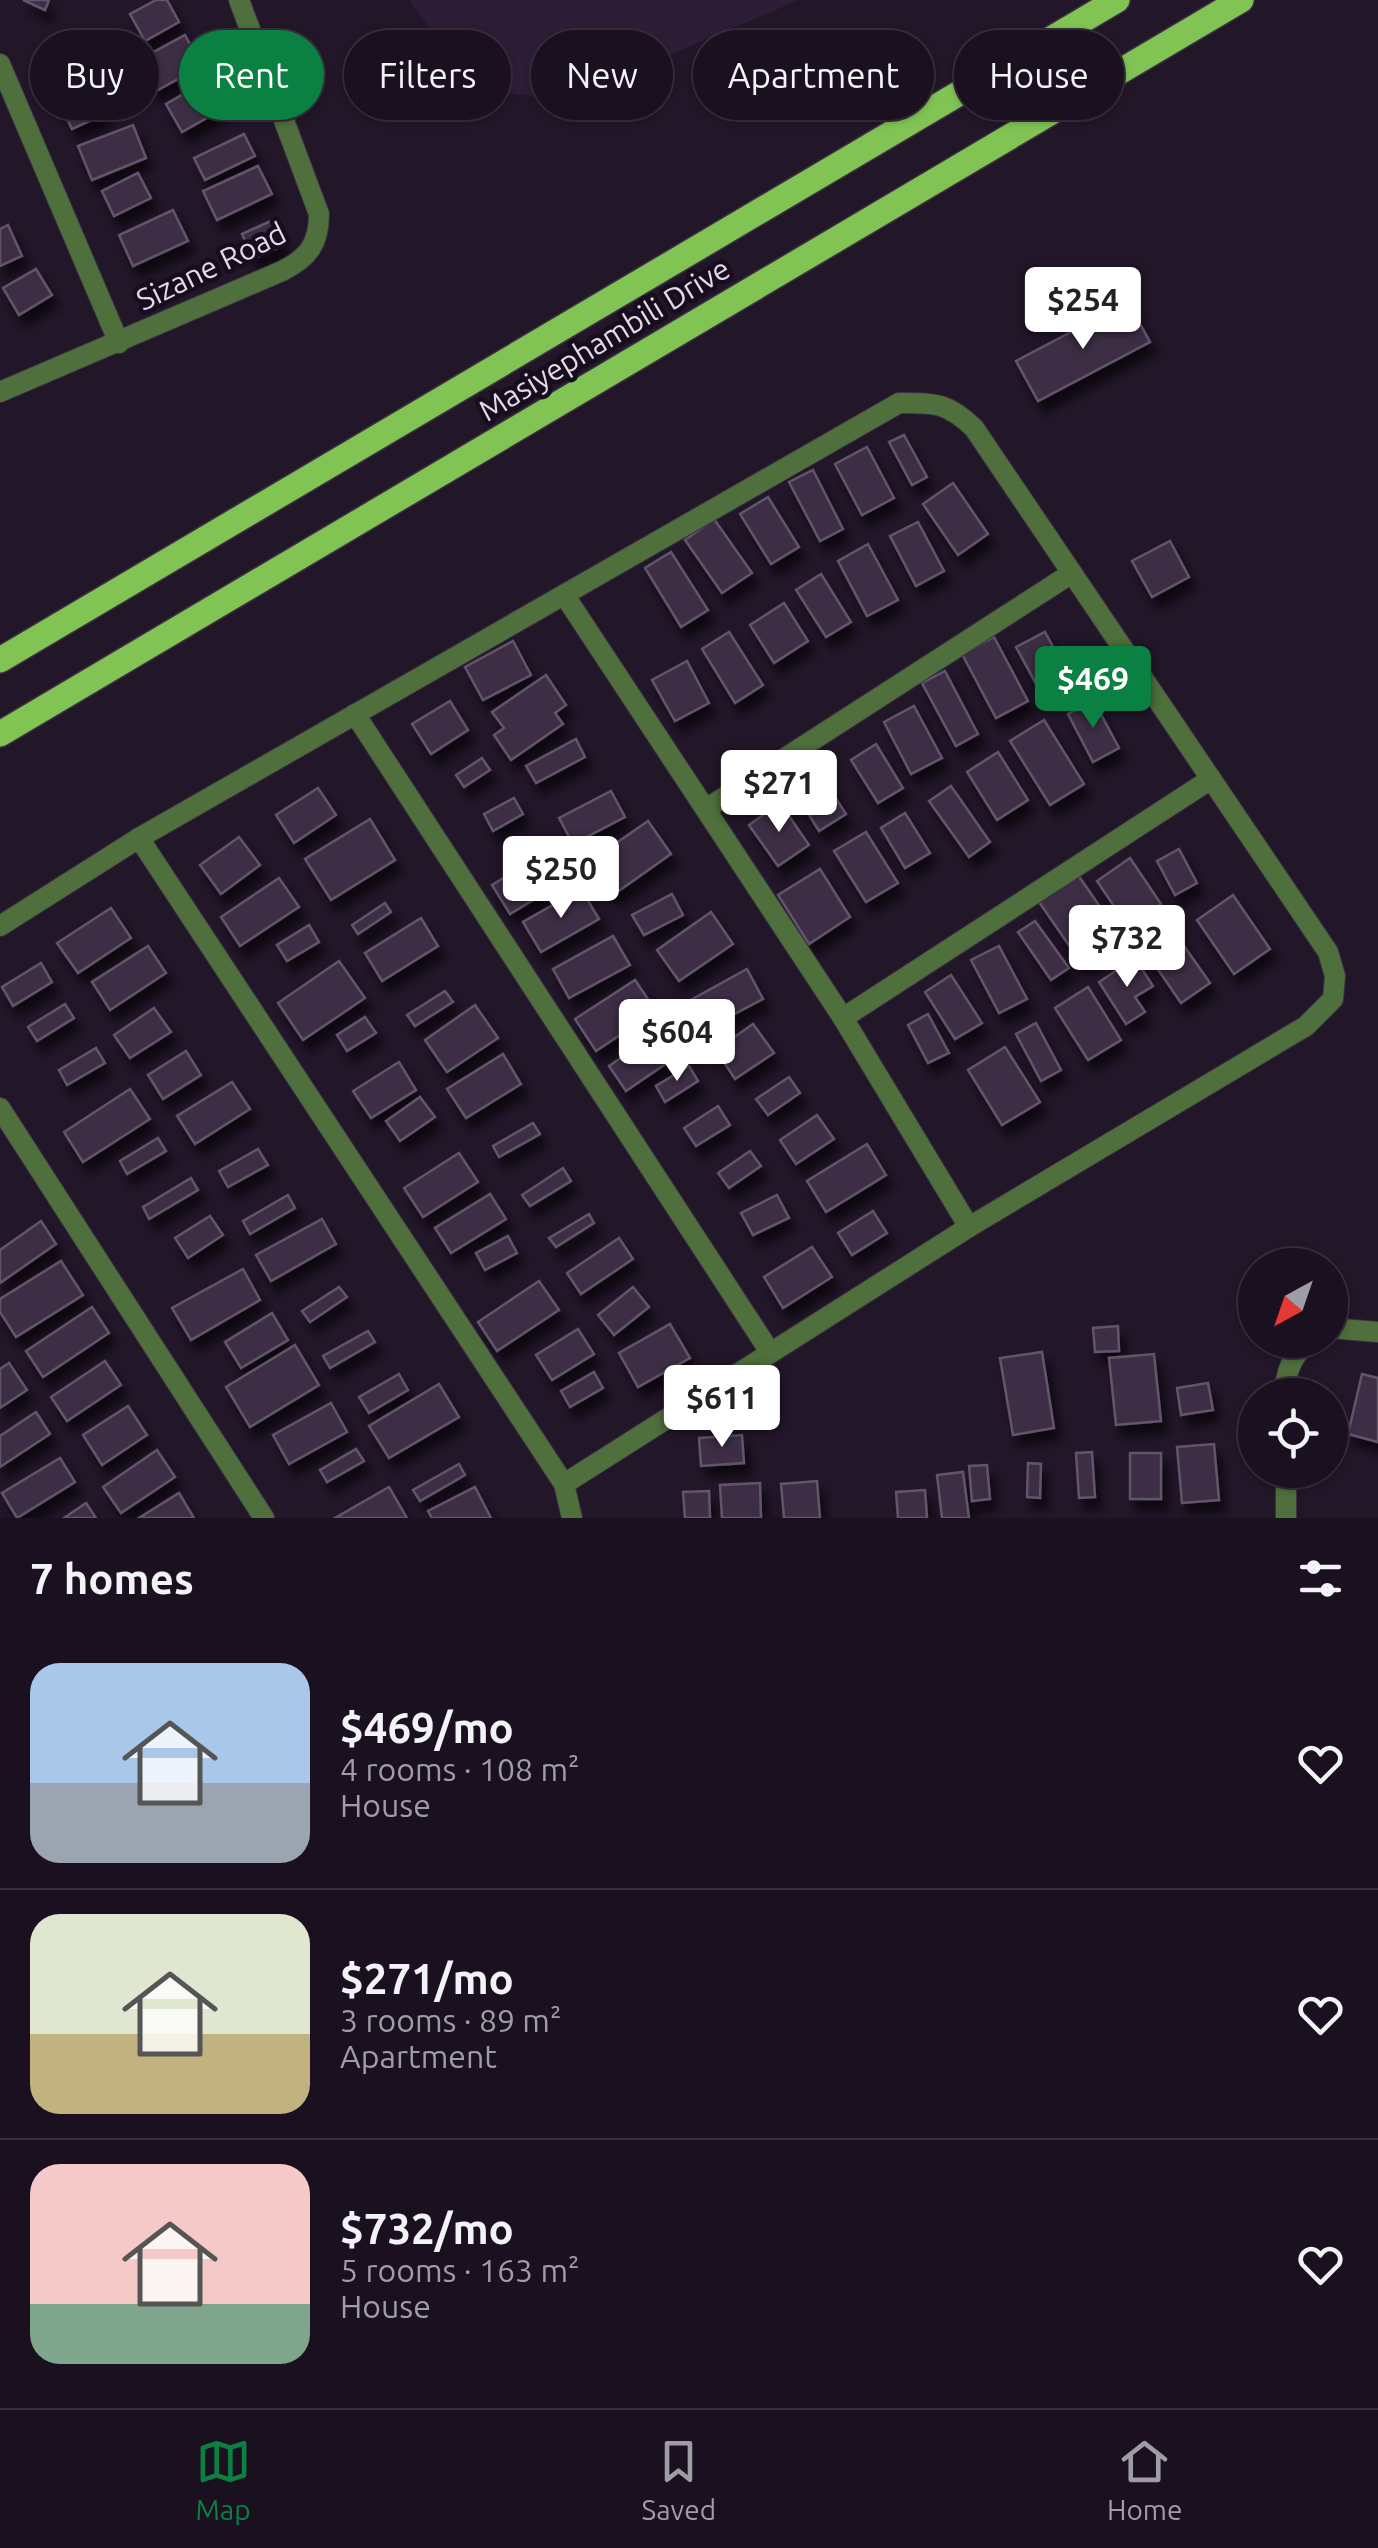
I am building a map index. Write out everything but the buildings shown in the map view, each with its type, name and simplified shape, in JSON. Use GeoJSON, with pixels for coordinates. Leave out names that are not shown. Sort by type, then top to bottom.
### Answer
{"type":"FeatureCollection","features":[{"type":"Feature","properties":{"kind":"main road","name":"Masiyephambili Drive"},"geometry":{"type":"LineString","coordinates":[[0,660],[1117,0]]}},
{"type":"Feature","properties":{"kind":"main road","name":"Masiyephambili Drive"},"geometry":{"type":"LineString","coordinates":[[0,734],[1240,0]]}},
{"type":"Feature","properties":{"kind":"street","name":"Sizane Road"},"geometry":{"type":"LineString","coordinates":[[0,392],[294,265],[311,251],[319,236],[319,214],[239,0]]}},
{"type":"Feature","properties":{"kind":"street"},"geometry":{"type":"LineString","coordinates":[[0,64],[119,343]]}},
{"type":"Feature","properties":{"kind":"street"},"geometry":{"type":"LineString","coordinates":[[0,926],[139,838],[899,403],[938,403],[974,428],[1328,952],[1335,976],[1333,999],[1306,1026],[969,1228],[564,1484]]}},
{"type":"Feature","properties":{"kind":"street"},"geometry":{"type":"LineString","coordinates":[[706,810],[1072,573]]}},
{"type":"Feature","properties":{"kind":"street"},"geometry":{"type":"LineString","coordinates":[[565,596],[844,1018],[969,1228]]}},
{"type":"Feature","properties":{"kind":"street"},"geometry":{"type":"LineString","coordinates":[[355,714],[770,1352]]}},
{"type":"Feature","properties":{"kind":"street"},"geometry":{"type":"LineString","coordinates":[[844,1018],[1211,778]]}},
{"type":"Feature","properties":{"kind":"street"},"geometry":{"type":"LineString","coordinates":[[139,838],[564,1484],[572,1518]]}},
{"type":"Feature","properties":{"kind":"street"},"geometry":{"type":"LineString","coordinates":[[0,1108],[264,1518]]}},
{"type":"Feature","properties":{"kind":"street"},"geometry":{"type":"LineString","coordinates":[[1348,1330],[1378,1332]]}},
{"type":"Feature","properties":{"kind":"street"},"geometry":{"type":"LineString","coordinates":[[1286,1488],[1286,1518]]}},
{"type":"Feature","properties":{"kind":"shaded area"},"geometry":{"type":"Polygon","coordinates":[[[409,0],[799,0],[728,30],[693,30],[693,45],[673,53],[673,30],[531,30],[531,95],[511,94],[511,30],[431,30],[409,0]]]}}]}
